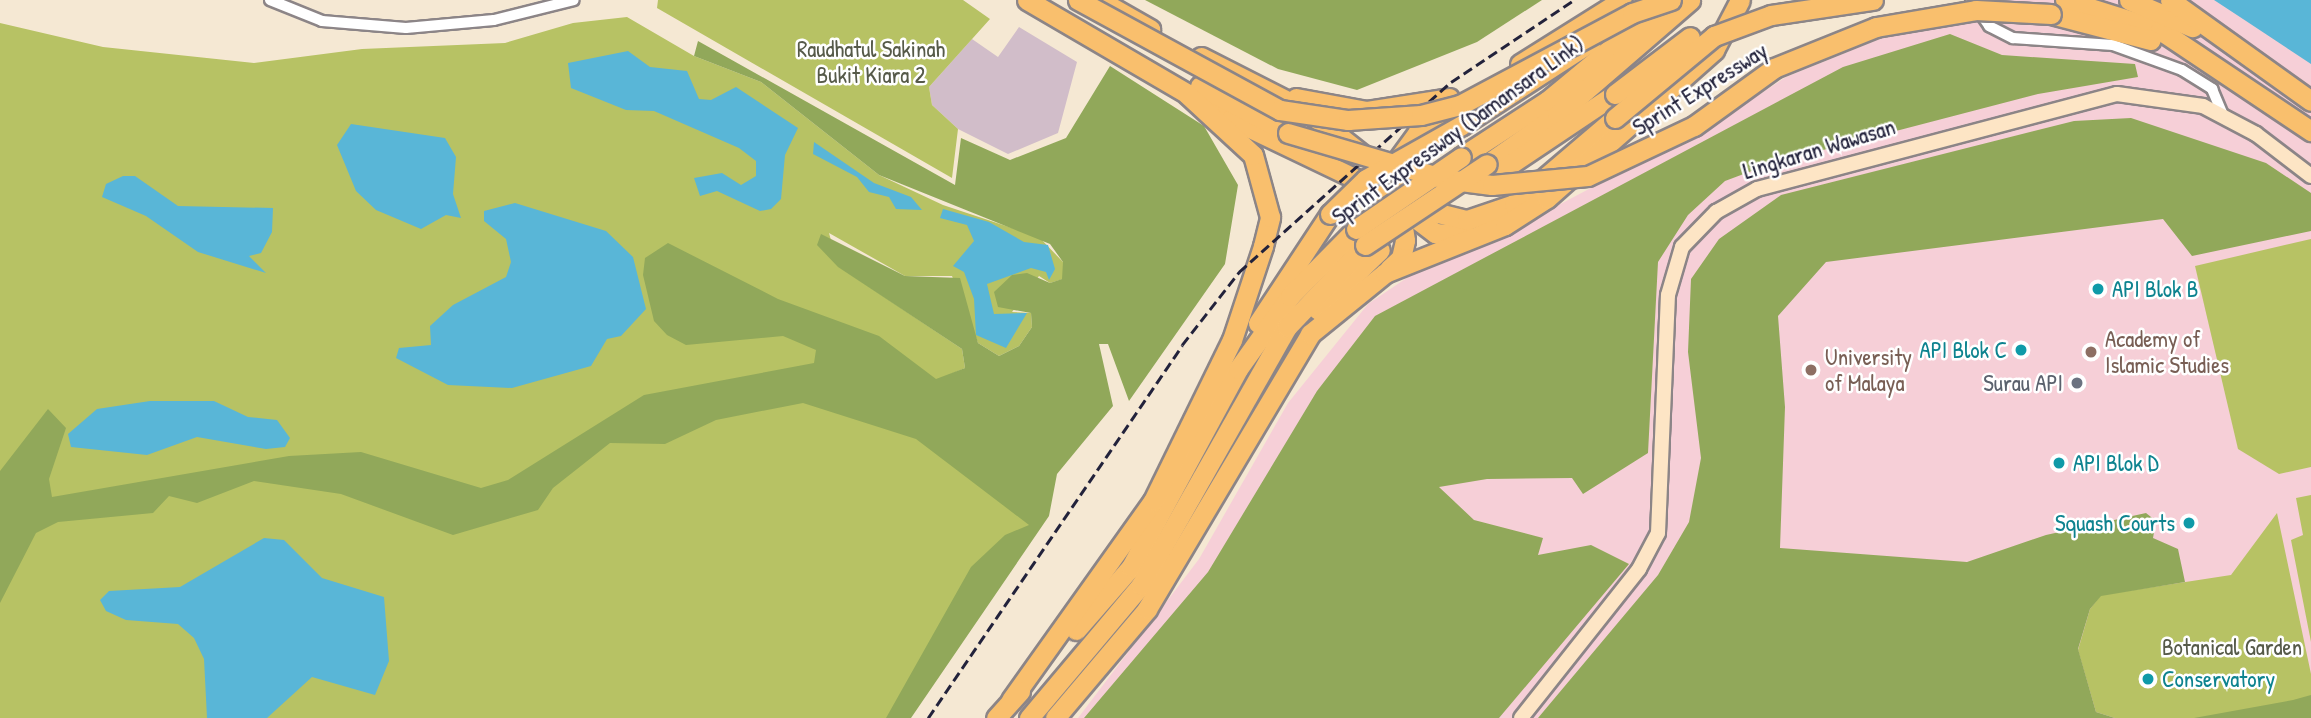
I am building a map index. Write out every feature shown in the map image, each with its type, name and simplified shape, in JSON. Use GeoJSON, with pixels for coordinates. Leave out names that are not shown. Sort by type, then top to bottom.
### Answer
{"type":"FeatureCollection","features":[{"type":"Feature","properties":{"kind":"highway"},"geometry":{"type":"LineString","coordinates":[[1027,0],[1187,94],[1282,144],[1354,177],[1435,233],[1455,237],[1505,225]]}},
{"type":"Feature","properties":{"kind":"highway","name":"Sprint Expressway"},"geometry":{"type":"LineString","coordinates":[[1047,0],[1288,133],[1390,166],[1492,185],[1588,176],[1621,165],[1694,126],[1774,68],[1877,27],[1976,10],[2058,7],[2125,31],[2235,78],[2311,131]]}},
{"type":"Feature","properties":{"kind":"highway"},"geometry":{"type":"LineString","coordinates":[[1078,0],[1280,110],[1348,120],[1421,115],[1460,105],[1634,4]]}},
{"type":"Feature","properties":{"kind":"highway"},"geometry":{"type":"LineString","coordinates":[[1055,718],[1147,608],[1310,334],[1401,258],[1402,210],[1376,166],[1307,111],[1099,0]]}},
{"type":"Feature","properties":{"kind":"highway"},"geometry":{"type":"LineString","coordinates":[[1268,91],[1358,110],[1442,100],[1482,87],[1634,4],[1670,0]]}},
{"type":"Feature","properties":{"kind":"highway","name":"Sprint Expressway (Damansara Link)"},"geometry":{"type":"LineString","coordinates":[[1029,718],[1141,585],[1258,370],[1310,299],[1367,241],[1461,157],[1547,101],[1670,0]]}},
{"type":"Feature","properties":{"kind":"highway","name":"Sprint Expressway (Damansara Link)"},"geometry":{"type":"LineString","coordinates":[[996,718],[1131,567],[1238,369],[1290,296],[1367,241],[1487,164],[1557,115],[1690,0]]}},
{"type":"Feature","properties":{"kind":"highway"},"geometry":{"type":"LineString","coordinates":[[1385,273],[1505,225],[1547,198],[1714,50],[1740,0]]}},
{"type":"Feature","properties":{"kind":"highway"},"geometry":{"type":"LineString","coordinates":[[1141,585],[1163,562],[1220,472],[1283,356],[1339,287],[1367,241],[1471,188],[1615,94],[1685,40],[1725,19],[1803,0]]}},
{"type":"Feature","properties":{"kind":"highway"},"geometry":{"type":"LineString","coordinates":[[1634,4],[1418,132],[1396,162],[1398,181],[1421,204],[1449,218],[1491,215],[1548,178],[1714,36],[1771,15],[1873,0]]}},
{"type":"Feature","properties":{"kind":"highway"},"geometry":{"type":"LineString","coordinates":[[2129,0],[2250,56]]}},
{"type":"Feature","properties":{"kind":"highway"},"geometry":{"type":"LineString","coordinates":[[2170,0],[2311,101]]}},
{"type":"Feature","properties":{"kind":"highway"},"geometry":{"type":"LineString","coordinates":[[1238,369],[1292,264],[1330,214],[1401,156],[1512,97],[1634,4]]}},
{"type":"Feature","properties":{"kind":"highway"},"geometry":{"type":"LineString","coordinates":[[1011,700],[1153,501],[1232,340],[1263,246],[1270,217],[1253,155],[1187,94]]}},
{"type":"Feature","properties":{"kind":"highway"},"geometry":{"type":"LineString","coordinates":[[1282,144],[1308,142],[1313,127],[1307,111]]}},
{"type":"Feature","properties":{"kind":"highway"},"geometry":{"type":"LineString","coordinates":[[1200,523],[1220,472]]}},
{"type":"Feature","properties":{"kind":"street"},"geometry":{"type":"LineString","coordinates":[[270,0],[322,21],[406,28],[494,20],[574,0]]}},
{"type":"Feature","properties":{"kind":"street"},"geometry":{"type":"LineString","coordinates":[[1971,0],[1989,26],[2013,38],[2113,45],[2200,80],[2212,89],[2224,117]]}},
{"type":"Feature","properties":{"kind":"street"},"geometry":{"type":"LineString","coordinates":[[2200,80],[2203,106]]}},
{"type":"Feature","properties":{"kind":"street","name":"Lingkaran Wawasan"},"geometry":{"type":"LineString","coordinates":[[1521,718],[1639,569],[1658,533],[1668,295],[1682,247],[1698,227],[1757,189],[1984,124],[2117,94],[2203,106],[2224,117],[2311,176]]}},
{"type":"Feature","properties":{"kind":"shaded area","name":"University of Malaya"},"geometry":{"type":"Polygon","coordinates":[[[1965,0],[2311,0],[2311,718],[1078,718],[1199,559],[1288,403],[1368,304],[1432,261],[1536,217],[1725,117],[1786,77],[1894,33],[1965,21],[1965,0]]]}},
{"type":"Feature","properties":{"kind":"shaded area"},"geometry":{"type":"Polygon","coordinates":[[[1019,27],[1077,62],[1058,133],[1008,154],[958,129],[932,105],[929,87],[972,39],[998,57],[1019,27]]]}},
{"type":"Feature","properties":{"kind":"green space","name":"Raudhatul Sakinah Bukit Kiara 2"},"geometry":{"type":"Polygon","coordinates":[[[658,0],[963,0],[990,19],[929,87],[932,105],[958,129],[952,178],[657,8],[658,0]]]}},
{"type":"Feature","properties":{"kind":"green space"},"geometry":{"type":"Polygon","coordinates":[[[1145,0],[1542,0],[1477,42],[1357,90],[1278,69],[1145,0]]]}},
{"type":"Feature","properties":{"kind":"green space"},"geometry":{"type":"Polygon","coordinates":[[[627,17],[694,56],[761,82],[879,175],[943,205],[1039,237],[1063,262],[1063,279],[1050,283],[1039,276],[1012,312],[1031,313],[1032,327],[1019,346],[999,356],[978,343],[952,276],[905,276],[829,233],[838,266],[962,349],[965,368],[937,380],[1030,526],[899,718],[0,718],[0,23],[103,47],[254,63],[362,49],[505,43],[573,23],[627,17]]]}},
{"type":"Feature","properties":{"kind":"green space"},"geometry":{"type":"Polygon","coordinates":[[[1950,34],[2002,55],[2135,64],[2138,77],[2038,94],[1773,163],[1725,181],[1688,215],[1658,262],[1648,453],[1583,494],[1572,478],[1487,479],[1439,487],[1474,520],[1543,538],[1538,555],[1591,545],[1629,564],[1499,718],[1084,718],[1208,572],[1317,391],[1375,316],[1843,67],[1950,34]]]}},
{"type":"Feature","properties":{"kind":"green space"},"geometry":{"type":"Polygon","coordinates":[[[698,41],[955,185],[961,138],[1010,160],[1066,138],[1110,66],[1204,126],[1238,185],[1225,264],[1129,401],[1108,344],[1099,344],[1113,406],[1057,474],[1049,516],[911,718],[886,718],[971,567],[1005,535],[1029,525],[916,439],[803,403],[716,420],[665,444],[610,443],[553,488],[538,510],[453,535],[341,494],[254,481],[197,503],[169,496],[153,513],[58,522],[36,533],[0,603],[0,471],[48,409],[66,428],[49,479],[52,497],[289,456],[361,452],[481,488],[508,480],[644,395],[814,363],[816,350],[783,336],[686,345],[667,335],[654,321],[643,275],[645,258],[668,243],[778,299],[879,336],[936,379],[965,368],[962,349],[838,267],[817,245],[821,234],[905,276],[960,278],[978,343],[999,356],[1019,346],[1032,327],[1031,313],[998,307],[994,292],[1012,275],[1027,273],[1050,283],[1062,279],[1063,262],[1050,244],[879,175],[761,82],[694,56],[698,41]]]}},
{"type":"Feature","properties":{"kind":"green space"},"geometry":{"type":"Polygon","coordinates":[[[2131,118],[2266,163],[2311,193],[2311,231],[2192,256],[2163,219],[1826,262],[1778,316],[1785,407],[1780,548],[1967,562],[2046,535],[2146,513],[2156,521],[2153,538],[2178,549],[2185,582],[2101,596],[2090,609],[2078,649],[2096,712],[2115,718],[1538,718],[1658,575],[1689,522],[1701,458],[1688,352],[1691,279],[1719,239],[1781,195],[2074,121],[2131,118]]]}},
{"type":"Feature","properties":{"kind":"green space"},"geometry":{"type":"Polygon","coordinates":[[[2311,239],[2311,467],[2279,474],[2238,449],[2195,266],[2311,239]]]}},
{"type":"Feature","properties":{"kind":"green space"},"geometry":{"type":"Polygon","coordinates":[[[2311,495],[2311,642],[2291,540],[2303,535],[2296,498],[2311,495]]]}},
{"type":"Feature","properties":{"kind":"green space","name":"Botanical Garden"},"geometry":{"type":"Polygon","coordinates":[[[2277,513],[2311,674],[2311,718],[2115,718],[2096,712],[2078,650],[2090,609],[2101,595],[2231,575],[2277,513]]]}},
{"type":"Feature","properties":{"kind":"green space"},"geometry":{"type":"Polygon","coordinates":[[[2311,695],[2311,718],[2194,718],[2293,700],[2311,695]]]}},
{"type":"Feature","properties":{"kind":"water"},"geometry":{"type":"Polygon","coordinates":[[[2214,0],[2311,0],[2311,64],[2243,19],[2214,0]]]}},
{"type":"Feature","properties":{"kind":"water"},"geometry":{"type":"Polygon","coordinates":[[[628,51],[650,67],[687,71],[699,99],[711,100],[736,87],[798,128],[785,155],[781,199],[771,209],[760,211],[717,191],[700,196],[694,178],[722,173],[741,185],[756,176],[756,161],[739,148],[654,111],[626,110],[571,88],[568,63],[628,51]]]}},
{"type":"Feature","properties":{"kind":"water"},"geometry":{"type":"Polygon","coordinates":[[[351,124],[445,138],[456,157],[453,194],[461,218],[446,215],[421,229],[376,210],[356,191],[337,145],[351,124]]]}},
{"type":"Feature","properties":{"kind":"water"},"geometry":{"type":"Polygon","coordinates":[[[814,142],[874,183],[911,197],[922,210],[896,209],[889,197],[869,192],[857,177],[813,154],[814,142]]]}},
{"type":"Feature","properties":{"kind":"water"},"geometry":{"type":"Polygon","coordinates":[[[123,176],[135,176],[178,206],[273,208],[272,232],[261,253],[249,256],[266,273],[198,252],[146,216],[102,197],[106,184],[123,176]]]}},
{"type":"Feature","properties":{"kind":"water"},"geometry":{"type":"Polygon","coordinates":[[[515,203],[606,231],[633,257],[646,309],[621,336],[607,339],[591,366],[512,388],[448,385],[396,358],[399,348],[431,345],[430,326],[453,305],[506,277],[511,262],[506,239],[484,221],[484,211],[515,203]]]}},
{"type":"Feature","properties":{"kind":"water"},"geometry":{"type":"Polygon","coordinates":[[[943,209],[989,222],[1024,242],[1048,245],[1055,269],[1049,280],[1046,272],[1031,268],[987,284],[994,314],[1027,313],[1006,348],[976,335],[974,299],[964,272],[953,266],[974,241],[967,225],[940,218],[943,209]]]}},
{"type":"Feature","properties":{"kind":"water"},"geometry":{"type":"Polygon","coordinates":[[[150,401],[214,401],[248,417],[277,420],[290,438],[285,447],[266,449],[197,437],[147,455],[71,447],[68,434],[97,409],[150,401]]]}},
{"type":"Feature","properties":{"kind":"water"},"geometry":{"type":"Polygon","coordinates":[[[264,538],[284,540],[322,578],[384,597],[389,661],[375,695],[312,677],[267,718],[207,718],[204,659],[194,638],[178,624],[126,620],[106,611],[100,600],[109,591],[180,587],[264,538]]]}},
{"type":"Feature","properties":{"kind":"railway"},"geometry":{"type":"LineString","coordinates":[[928,718],[1182,345],[1239,272],[1451,82],[1574,0]]}},
{"type":"Feature","properties":{"kind":"place","name":"API Blok B"},"geometry":{"type":"Point","coordinates":[2098,289]}},
{"type":"Feature","properties":{"kind":"place","name":"API Blok C"},"geometry":{"type":"Point","coordinates":[2021,350]}},
{"type":"Feature","properties":{"kind":"place","name":"Academy of Islamic Studies"},"geometry":{"type":"Point","coordinates":[2091,352]}},
{"type":"Feature","properties":{"kind":"place","name":"University of Malaya"},"geometry":{"type":"Point","coordinates":[1811,370]}},
{"type":"Feature","properties":{"kind":"place","name":"Surau API"},"geometry":{"type":"Point","coordinates":[2077,383]}},
{"type":"Feature","properties":{"kind":"place","name":"API Blok D"},"geometry":{"type":"Point","coordinates":[2059,463]}},
{"type":"Feature","properties":{"kind":"place","name":"Squash Courts"},"geometry":{"type":"Point","coordinates":[2189,523]}},
{"type":"Feature","properties":{"kind":"place","name":"Conservatory"},"geometry":{"type":"Point","coordinates":[2148,679]}}]}
